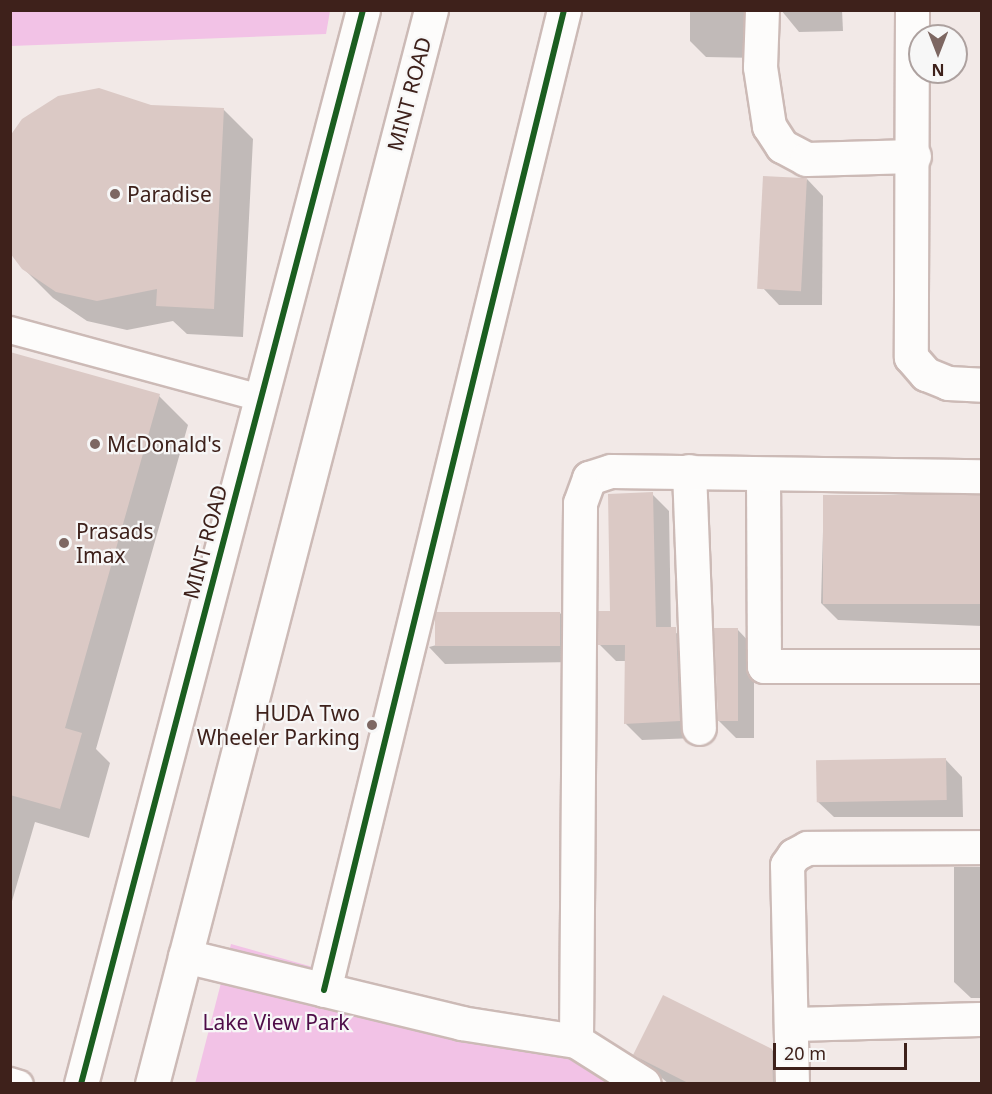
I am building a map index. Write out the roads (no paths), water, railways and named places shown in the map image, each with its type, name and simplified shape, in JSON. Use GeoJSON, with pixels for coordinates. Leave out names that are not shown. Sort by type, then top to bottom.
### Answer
{"type":"FeatureCollection","features":[{"type":"Feature","properties":{"kind":"street","name":"MINT ROAD"},"geometry":{"type":"LineString","coordinates":[[81,1083],[363,10]]}},
{"type":"Feature","properties":{"kind":"street","name":"MINT ROAD"},"geometry":{"type":"LineString","coordinates":[[152,1083],[431,10]]}},
{"type":"Feature","properties":{"kind":"street"},"geometry":{"type":"LineString","coordinates":[[324,990],[564,10]]}},
{"type":"Feature","properties":{"kind":"street"},"geometry":{"type":"LineString","coordinates":[[762,10],[760,67],[769,126],[782,146],[807,159],[914,156]]}},
{"type":"Feature","properties":{"kind":"street"},"geometry":{"type":"LineString","coordinates":[[912,10],[914,156],[911,357],[926,374],[948,383],[981,385]]}},
{"type":"Feature","properties":{"kind":"street"},"geometry":{"type":"LineString","coordinates":[[576,1041],[580,503],[589,478],[612,471],[689,471],[763,475],[981,476]]}},
{"type":"Feature","properties":{"kind":"street"},"geometry":{"type":"LineString","coordinates":[[689,471],[699,728]]}},
{"type":"Feature","properties":{"kind":"street"},"geometry":{"type":"LineString","coordinates":[[763,475],[764,666],[981,666]]}},
{"type":"Feature","properties":{"kind":"street"},"geometry":{"type":"LineString","coordinates":[[792,1083],[787,866],[794,855],[807,849],[981,847]]}},
{"type":"Feature","properties":{"kind":"street"},"geometry":{"type":"LineString","coordinates":[[185,956],[461,1023],[576,1041],[644,1083]]}},
{"type":"Feature","properties":{"kind":"street"},"geometry":{"type":"LineString","coordinates":[[791,1024],[981,1019]]}},
{"type":"Feature","properties":{"kind":"lane"},"geometry":{"type":"LineString","coordinates":[[10,330],[261,398]]}},
{"type":"Feature","properties":{"kind":"lane"},"geometry":{"type":"LineString","coordinates":[[10,1081],[20,1083]]}},
{"type":"Feature","properties":{"kind":"place","name":"Paradise"},"geometry":{"type":"Point","coordinates":[115,194]}},
{"type":"Feature","properties":{"kind":"place","name":"McDonald's"},"geometry":{"type":"Point","coordinates":[95,444]}},
{"type":"Feature","properties":{"kind":"place","name":"Prasads Imax"},"geometry":{"type":"Point","coordinates":[64,543]}},
{"type":"Feature","properties":{"kind":"place","name":"HUDA Two Wheeler Parking"},"geometry":{"type":"Point","coordinates":[372,725]}},
{"type":"Feature","properties":{"kind":"park label","name":"Lake View Park"},"geometry":{"type":"Point","coordinates":[276,1022]}}]}
